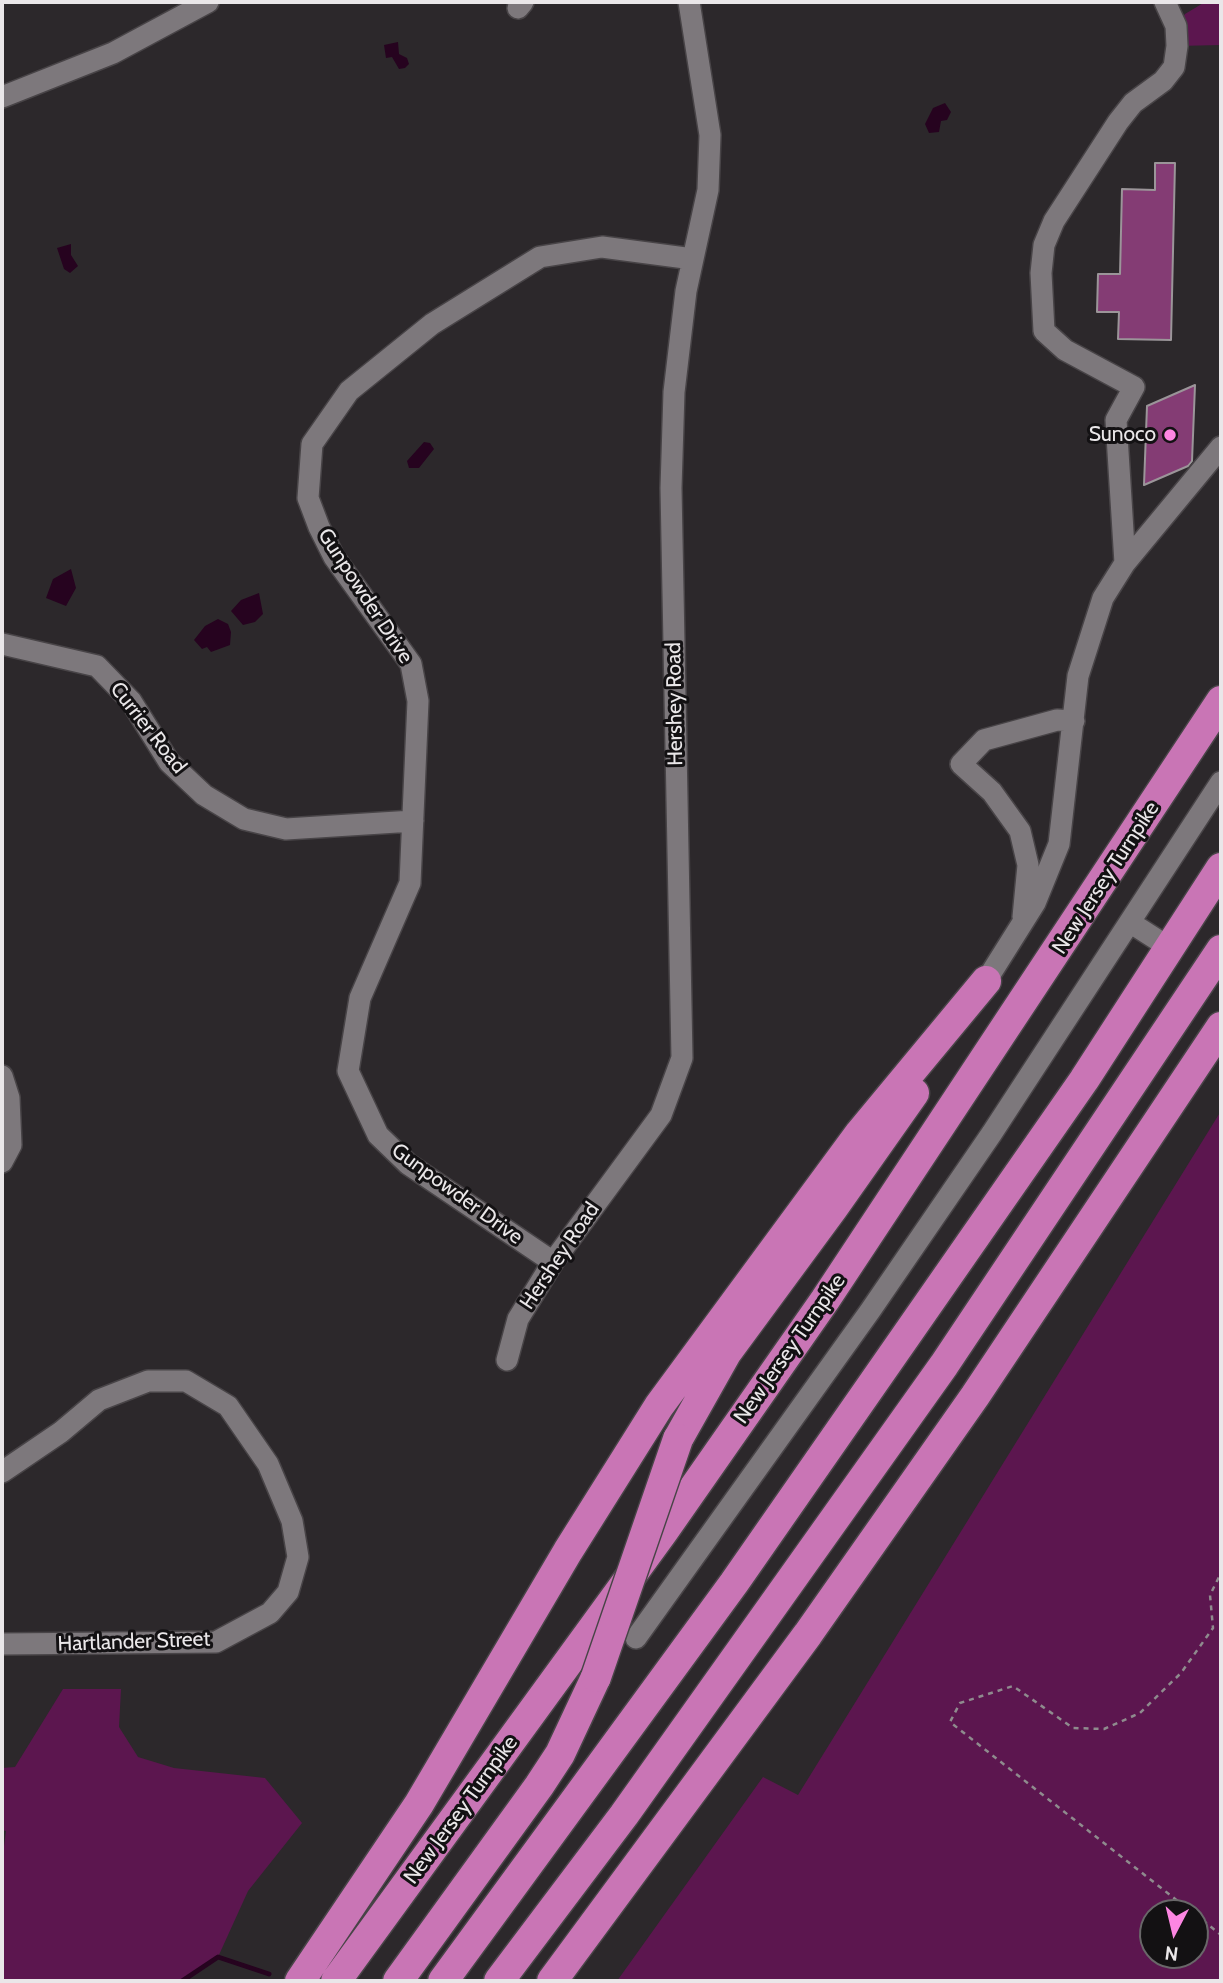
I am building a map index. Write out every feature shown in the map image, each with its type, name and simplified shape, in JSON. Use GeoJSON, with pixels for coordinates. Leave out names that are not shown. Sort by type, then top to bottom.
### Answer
{"type":"FeatureCollection","features":[{"type":"Feature","properties":{"kind":"highway","name":"New Jersey Turnpike"},"geometry":{"type":"LineString","coordinates":[[336,1981],[663,1532],[825,1300],[1221,701]]}},
{"type":"Feature","properties":{"kind":"highway"},"geometry":{"type":"LineString","coordinates":[[443,1981],[734,1583],[1084,1080],[1221,868]]}},
{"type":"Feature","properties":{"kind":"highway"},"geometry":{"type":"LineString","coordinates":[[499,1981],[632,1804],[944,1365],[1221,950]]}},
{"type":"Feature","properties":{"kind":"highway"},"geometry":{"type":"LineString","coordinates":[[398,1981],[539,1786],[566,1742],[596,1677],[678,1439],[727,1352],[883,1140],[986,981]]}},
{"type":"Feature","properties":{"kind":"highway"},"geometry":{"type":"LineString","coordinates":[[300,1981],[419,1804],[568,1551],[659,1406],[860,1133],[986,981]]}},
{"type":"Feature","properties":{"kind":"highway"},"geometry":{"type":"LineString","coordinates":[[552,1981],[872,1543],[975,1396],[1221,1027]]}},
{"type":"Feature","properties":{"kind":"street"},"geometry":{"type":"LineString","coordinates":[[2,97],[113,53],[208,2]]}},
{"type":"Feature","properties":{"kind":"street","name":"Hershey Road"},"geometry":{"type":"LineString","coordinates":[[507,1360],[518,1319],[553,1262],[661,1115],[682,1058],[671,488],[674,392],[686,291],[708,190],[710,135],[689,2]]}},
{"type":"Feature","properties":{"kind":"street"},"geometry":{"type":"LineString","coordinates":[[1125,563],[1116,420],[1134,387],[1065,350],[1044,331],[1041,273],[1044,244],[1054,221],[1089,166],[1133,103],[1163,81],[1174,67],[1176,26],[1165,2]]}},
{"type":"Feature","properties":{"kind":"street","name":"Gunpowder Drive"},"geometry":{"type":"LineString","coordinates":[[553,1262],[408,1164],[378,1135],[348,1071],[360,998],[410,883],[418,701],[411,664],[334,557],[319,527],[308,498],[312,444],[349,391],[432,324],[540,257],[602,247],[693,259]]}},
{"type":"Feature","properties":{"kind":"street"},"geometry":{"type":"LineString","coordinates":[[986,981],[1048,876],[1059,844],[1078,676],[1103,598],[1125,563],[1221,447]]}},
{"type":"Feature","properties":{"kind":"street","name":"Currier Road"},"geometry":{"type":"LineString","coordinates":[[2,644],[96,666],[131,701],[169,762],[204,795],[244,819],[286,829],[413,821]]}},
{"type":"Feature","properties":{"kind":"street"},"geometry":{"type":"LineString","coordinates":[[1023,922],[1028,865],[1020,831],[992,792],[961,764],[984,740],[1057,720],[1074,721]]}},
{"type":"Feature","properties":{"kind":"street"},"geometry":{"type":"LineString","coordinates":[[636,1638],[870,1311],[1131,923],[1221,782]]}},
{"type":"Feature","properties":{"kind":"street"},"geometry":{"type":"LineString","coordinates":[[1131,923],[1170,948]]}},
{"type":"Feature","properties":{"kind":"street"},"geometry":{"type":"LineString","coordinates":[[2,1076],[9,1098],[11,1145],[2,1162]]}},
{"type":"Feature","properties":{"kind":"street","name":"Hartlander Street"},"geometry":{"type":"LineString","coordinates":[[2,1472],[61,1432],[99,1399],[148,1381],[186,1381],[228,1406],[268,1464],[292,1521],[298,1557],[288,1591],[271,1613],[216,1642],[2,1644]]}},
{"type":"Feature","properties":{"kind":"path"},"geometry":{"type":"LineString","coordinates":[[1175,1899],[950,1722],[960,1703],[1013,1686],[1073,1728],[1104,1729],[1140,1713],[1181,1673],[1213,1628],[1210,1595],[1221,1573]]}},
{"type":"Feature","properties":{"kind":"shaded area"},"geometry":{"type":"Polygon","coordinates":[[[1205,2],[1221,2],[1221,45],[1177,46],[1176,26],[1185,14],[1205,2]]]}},
{"type":"Feature","properties":{"kind":"shaded area"},"geometry":{"type":"Polygon","coordinates":[[[398,42],[399,54],[407,58],[409,64],[399,69],[392,57],[386,58],[384,45],[398,42]]]}},
{"type":"Feature","properties":{"kind":"shaded area"},"geometry":{"type":"Polygon","coordinates":[[[945,103],[951,112],[947,120],[941,121],[939,132],[929,133],[925,124],[933,108],[945,103]]]}},
{"type":"Feature","properties":{"kind":"shaded area"},"geometry":{"type":"Polygon","coordinates":[[[71,244],[71,255],[78,266],[70,273],[64,269],[57,248],[71,244]]]}},
{"type":"Feature","properties":{"kind":"shaded area"},"geometry":{"type":"Polygon","coordinates":[[[424,442],[430,443],[434,449],[419,468],[409,468],[407,461],[424,442]]]}},
{"type":"Feature","properties":{"kind":"shaded area"},"geometry":{"type":"Polygon","coordinates":[[[71,569],[76,588],[66,606],[46,598],[53,579],[71,569]]]}},
{"type":"Feature","properties":{"kind":"shaded area"},"geometry":{"type":"Polygon","coordinates":[[[259,593],[263,614],[255,622],[243,625],[231,611],[241,600],[259,593]]]}},
{"type":"Feature","properties":{"kind":"shaded area"},"geometry":{"type":"Polygon","coordinates":[[[218,619],[228,624],[231,632],[230,645],[211,652],[207,647],[202,649],[194,640],[205,626],[218,619]]]}},
{"type":"Feature","properties":{"kind":"shaded area"},"geometry":{"type":"Polygon","coordinates":[[[1221,1111],[1221,1981],[617,1981],[763,1777],[798,1795],[1221,1111]]]}},
{"type":"Feature","properties":{"kind":"shaded area"},"geometry":{"type":"Polygon","coordinates":[[[63,1689],[121,1689],[119,1727],[138,1757],[174,1768],[265,1778],[302,1823],[248,1891],[218,1957],[182,1981],[2,1981],[2,1861],[6,1831],[2,1830],[2,1768],[15,1767],[63,1689]]]}},
{"type":"Feature","properties":{"kind":"building"},"geometry":{"type":"Polygon","coordinates":[[[1155,163],[1175,163],[1171,340],[1118,339],[1119,312],[1097,312],[1098,274],[1120,274],[1122,189],[1155,190],[1155,163]]]}},
{"type":"Feature","properties":{"kind":"building","name":"Sunoco"},"geometry":{"type":"Polygon","coordinates":[[[1195,385],[1192,461],[1188,466],[1144,485],[1147,406],[1195,385]]]}},
{"type":"Feature","properties":{"kind":"waterway"},"geometry":{"type":"LineString","coordinates":[[182,1981],[218,1957],[269,1974]]}},
{"type":"Feature","properties":{"kind":"place","name":"Sunoco"},"geometry":{"type":"Point","coordinates":[1170,435]}}]}
